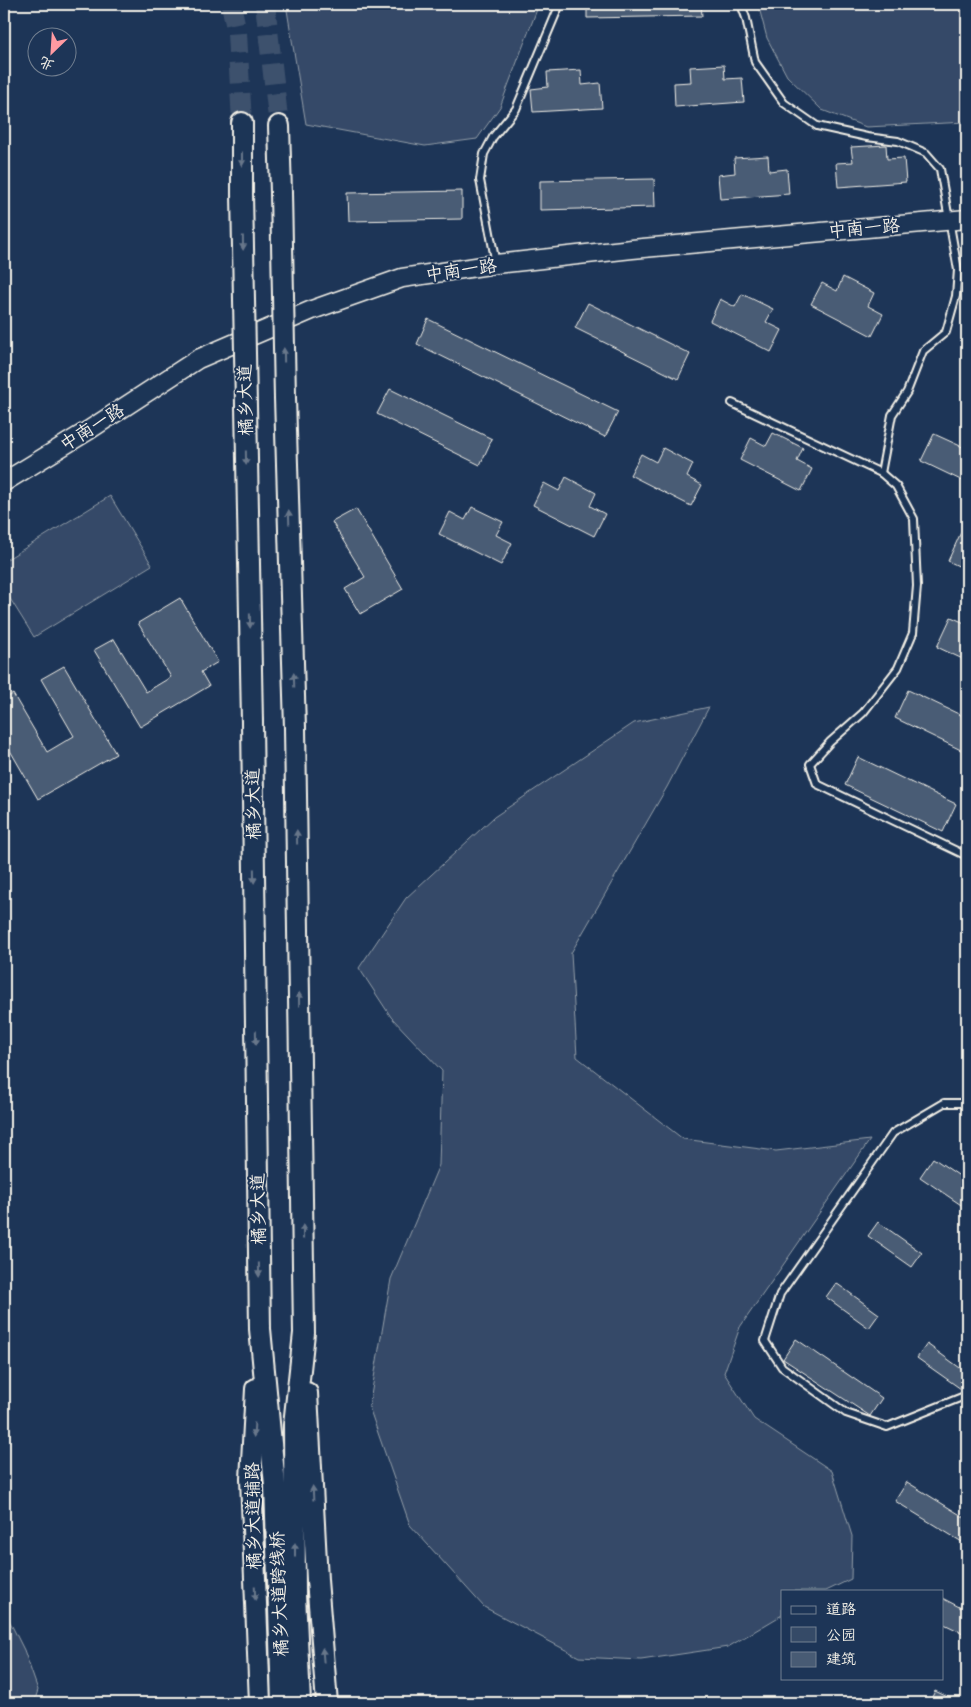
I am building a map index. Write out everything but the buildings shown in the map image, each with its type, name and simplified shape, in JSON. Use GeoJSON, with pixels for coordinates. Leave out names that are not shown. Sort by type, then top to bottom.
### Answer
{"type":"FeatureCollection","features":[{"type":"Feature","properties":{"kind":"main road","name":"橘乡大道"},"geometry":{"type":"LineString","coordinates":[[242,123],[260,1329],[285,1486]]}},
{"type":"Feature","properties":{"kind":"main road"},"geometry":{"type":"LineString","coordinates":[[279,126],[295,728],[304,1333],[317,1580],[328,1703]]}},
{"type":"Feature","properties":{"kind":"main road","name":"橘乡大道辅路"},"geometry":{"type":"LineString","coordinates":[[260,1329],[251,1479],[260,1703]]}},
{"type":"Feature","properties":{"kind":"main road"},"geometry":{"type":"LineString","coordinates":[[285,1486],[304,1333]]}},
{"type":"Feature","properties":{"kind":"main road","name":"橘乡大道跨线桥"},"geometry":{"type":"LineString","coordinates":[[282,1703],[285,1486]]}},
{"type":"Feature","properties":{"kind":"main road","name":"橘乡大道跨线桥"},"geometry":{"type":"LineString","coordinates":[[285,1486],[295,1594],[300,1703]]}},
{"type":"Feature","properties":{"kind":"street","name":"中南一路"},"geometry":{"type":"LineString","coordinates":[[4,482],[89,430],[198,359],[312,310],[402,278],[496,264],[632,249],[967,219]]}},
{"type":"Feature","properties":{"kind":"lane"},"geometry":{"type":"LineString","coordinates":[[496,264],[480,180],[484,154],[493,137],[516,110],[560,4]]}},
{"type":"Feature","properties":{"kind":"lane"},"geometry":{"type":"LineString","coordinates":[[740,4],[746,18],[755,62],[784,102],[817,126],[867,137],[898,140],[926,153],[940,169],[958,270],[956,296],[946,332],[923,351],[907,392],[892,415],[881,472]]}},
{"type":"Feature","properties":{"kind":"lane"},"geometry":{"type":"LineString","coordinates":[[732,403],[881,472],[896,486],[914,519],[917,586],[913,633],[898,668],[863,713],[830,742],[810,764],[817,784],[967,856]]}},
{"type":"Feature","properties":{"kind":"lane"},"geometry":{"type":"LineString","coordinates":[[967,1103],[944,1103],[894,1133],[780,1294],[765,1341],[782,1367],[846,1413],[887,1427],[967,1396]]}},
{"type":"Feature","properties":{"kind":"green space"},"geometry":{"type":"Polygon","coordinates":[[[286,4],[539,4],[500,107],[477,139],[425,146],[306,124],[286,4]]]}},
{"type":"Feature","properties":{"kind":"green space"},"geometry":{"type":"Polygon","coordinates":[[[758,4],[967,4],[967,122],[866,127],[822,110],[787,76],[767,38],[758,4]]]}},
{"type":"Feature","properties":{"kind":"green space"},"geometry":{"type":"Polygon","coordinates":[[[110,496],[152,565],[34,637],[4,589],[4,561],[110,496]]]}},
{"type":"Feature","properties":{"kind":"green space"},"geometry":{"type":"Polygon","coordinates":[[[709,707],[667,787],[571,953],[577,1057],[683,1139],[776,1151],[870,1140],[740,1327],[724,1373],[754,1419],[832,1471],[852,1536],[851,1579],[828,1590],[781,1590],[781,1616],[728,1647],[641,1660],[579,1657],[484,1607],[410,1525],[369,1407],[391,1279],[439,1165],[442,1071],[391,1017],[359,968],[406,898],[494,817],[634,723],[709,707]]]}},
{"type":"Feature","properties":{"kind":"green space"},"geometry":{"type":"Polygon","coordinates":[[[4,1610],[24,1650],[38,1690],[34,1703],[4,1703],[4,1610]]]}},
{"type":"Feature","properties":{"kind":"tunnel"},"geometry":{"type":"LineString","coordinates":[[231,4],[237,33],[242,123]]}},
{"type":"Feature","properties":{"kind":"tunnel"},"geometry":{"type":"LineString","coordinates":[[265,4],[279,126]]}}]}
